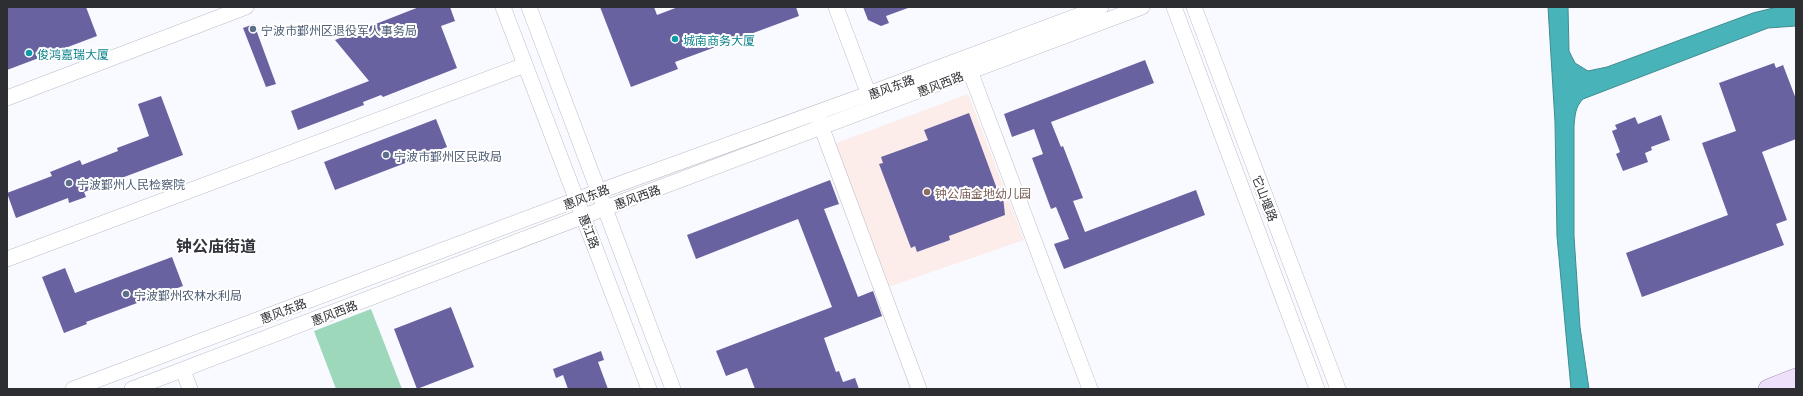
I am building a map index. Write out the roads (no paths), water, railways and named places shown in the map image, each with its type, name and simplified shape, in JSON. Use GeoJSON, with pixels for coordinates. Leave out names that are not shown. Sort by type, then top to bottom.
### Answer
{"type":"FeatureCollection","features":[{"type":"Feature","properties":{"kind":"main road"},"geometry":{"type":"LineString","coordinates":[[1768,389],[1796,378]]}},
{"type":"Feature","properties":{"kind":"street"},"geometry":{"type":"LineString","coordinates":[[7,98],[246,7]]}},
{"type":"Feature","properties":{"kind":"street","name":"惠江路"},"geometry":{"type":"LineString","coordinates":[[503,7],[649,389]]}},
{"type":"Feature","properties":{"kind":"street","name":"惠江路"},"geometry":{"type":"LineString","coordinates":[[530,7],[673,389]]}},
{"type":"Feature","properties":{"kind":"street"},"geometry":{"type":"LineString","coordinates":[[836,7],[874,108]]}},
{"type":"Feature","properties":{"kind":"street","name":"惠风东路"},"geometry":{"type":"LineString","coordinates":[[73,389],[600,191],[868,94],[968,65],[1101,7]]}},
{"type":"Feature","properties":{"kind":"street","name":"惠风西路"},"geometry":{"type":"LineString","coordinates":[[132,389],[584,216],[874,108],[968,65],[1142,7]]}},
{"type":"Feature","properties":{"kind":"street","name":"它山堰路"},"geometry":{"type":"LineString","coordinates":[[1174,7],[1317,389]]}},
{"type":"Feature","properties":{"kind":"street","name":"它山堰路"},"geometry":{"type":"LineString","coordinates":[[1194,7],[1338,389]]}},
{"type":"Feature","properties":{"kind":"street"},"geometry":{"type":"LineString","coordinates":[[7,259],[525,65]]}},
{"type":"Feature","properties":{"kind":"street"},"geometry":{"type":"LineString","coordinates":[[968,65],[1090,389]]}},
{"type":"Feature","properties":{"kind":"street"},"geometry":{"type":"LineString","coordinates":[[816,113],[919,389]]}},
{"type":"Feature","properties":{"kind":"street"},"geometry":{"type":"LineString","coordinates":[[183,370],[190,389]]}},
{"type":"Feature","properties":{"kind":"water"},"geometry":{"type":"Polygon","coordinates":[[[1548,7],[1568,7],[1569,51],[1575,63],[1588,71],[1607,67],[1753,13],[1777,7],[1796,7],[1796,26],[1768,28],[1583,99],[1578,105],[1574,126],[1574,236],[1580,327],[1589,389],[1571,389],[1557,236],[1555,122],[1548,7]]]}},
{"type":"Feature","properties":{"kind":"place","name":"宁波市鄞州区退役军人事务局"},"geometry":{"type":"Point","coordinates":[253,29]}},
{"type":"Feature","properties":{"kind":"place","name":"城南商务大厦"},"geometry":{"type":"Point","coordinates":[675,39]}},
{"type":"Feature","properties":{"kind":"place","name":"俊鸿嘉瑞大厦"},"geometry":{"type":"Point","coordinates":[29,53]}},
{"type":"Feature","properties":{"kind":"place","name":"宁波市鄞州区民政局"},"geometry":{"type":"Point","coordinates":[386,155]}},
{"type":"Feature","properties":{"kind":"place","name":"宁波鄞州人民检察院"},"geometry":{"type":"Point","coordinates":[69,183]}},
{"type":"Feature","properties":{"kind":"place","name":"钟公庙金地幼儿园"},"geometry":{"type":"Point","coordinates":[927,192]}},
{"type":"Feature","properties":{"kind":"place","name":"宁波鄞州农林水利局"},"geometry":{"type":"Point","coordinates":[126,294]}},
{"type":"Feature","properties":{"kind":"district","name":"钟公庙街道"},"geometry":{"type":"Point","coordinates":[216,245]}}]}
